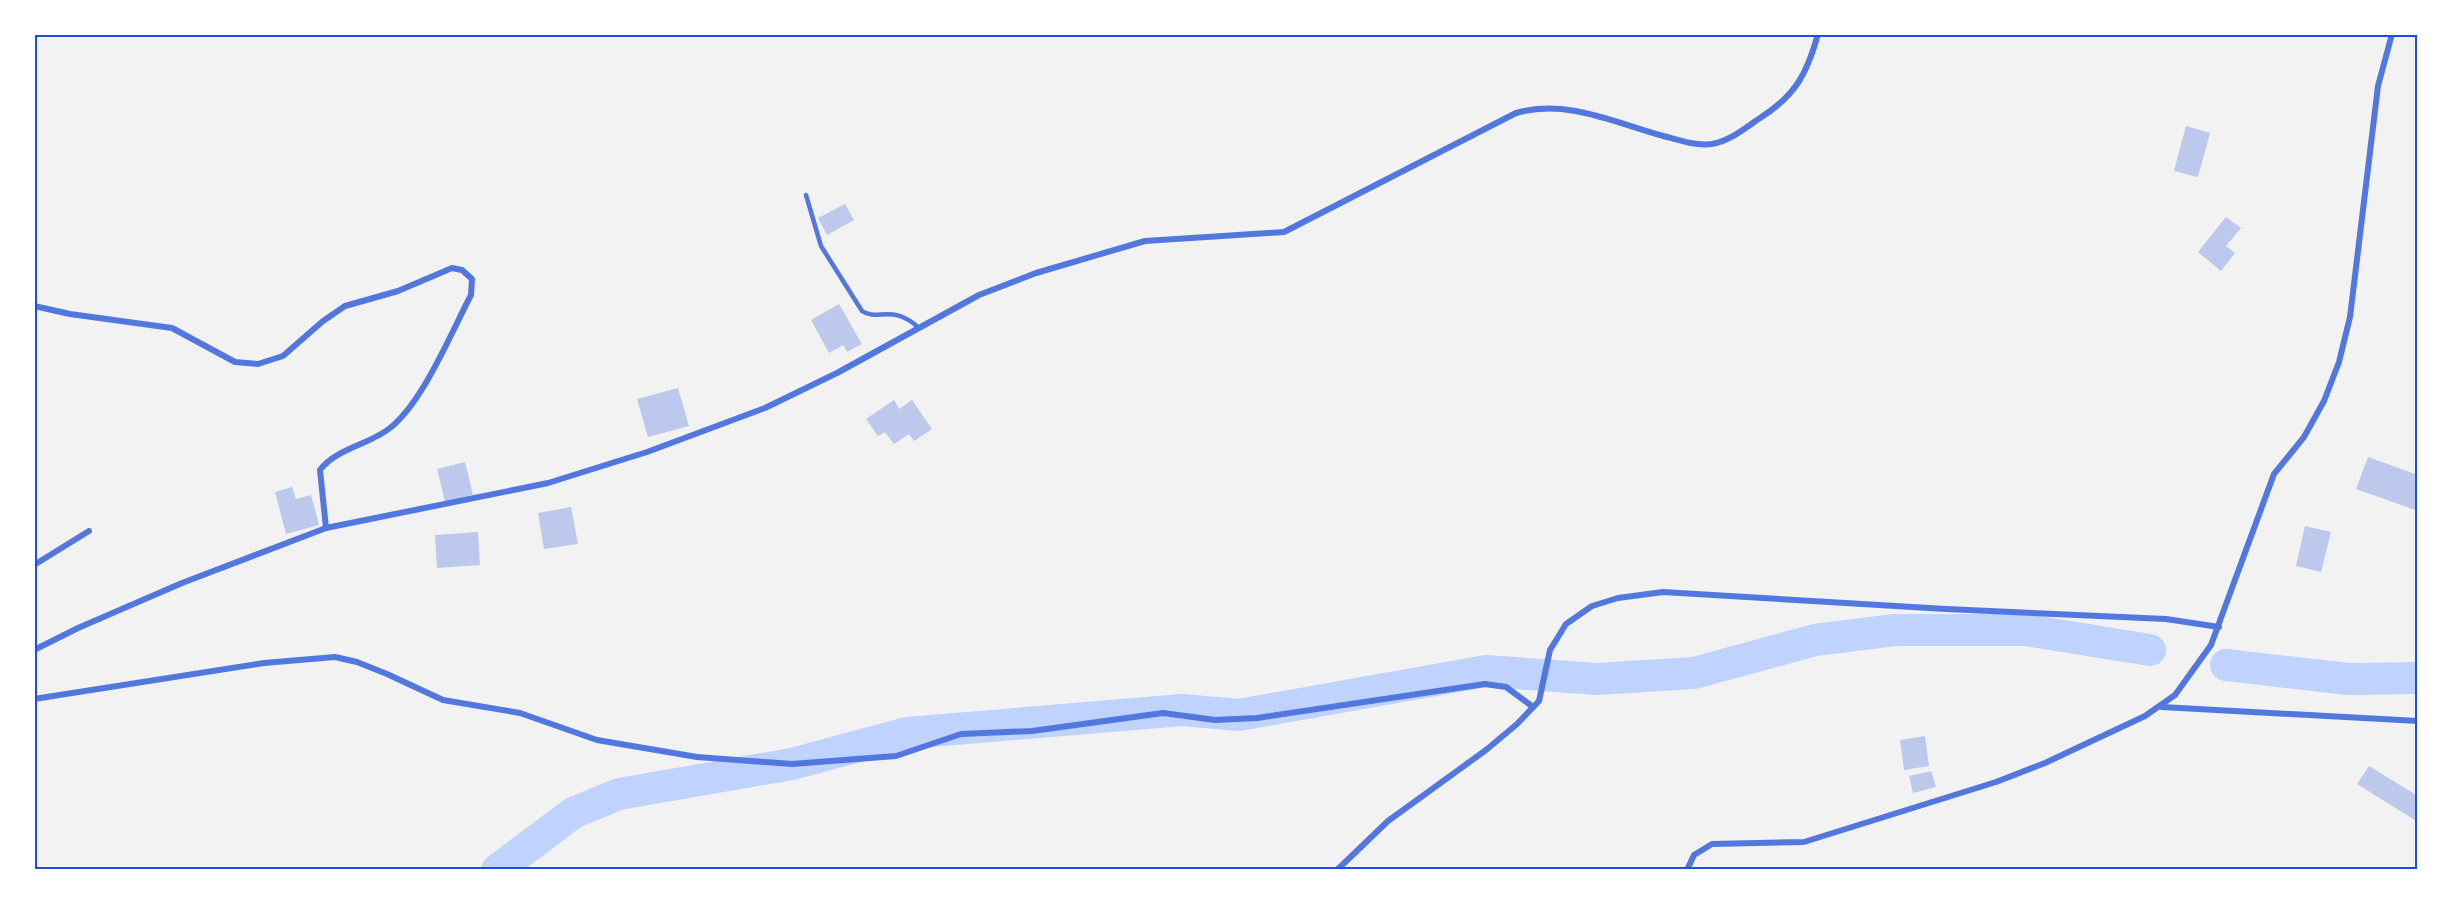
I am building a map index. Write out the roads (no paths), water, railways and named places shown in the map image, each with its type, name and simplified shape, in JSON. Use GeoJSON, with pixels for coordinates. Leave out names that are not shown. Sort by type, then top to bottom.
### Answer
{"type":"FeatureCollection","features":[{"type":"Feature","properties":{"kind":"street"},"geometry":{"type":"LineString","coordinates":[[34,650],[78,628],[182,583],[275,545],[326,528],[548,483],[647,452],[765,408],[837,373],[979,296],[1036,273],[1121,246],[1173,237],[1244,236],[1284,232],[1502,119],[1536,108],[1575,111],[1689,143],[1713,144],[1726,140],[1777,107],[1794,92],[1810,61],[1818,34]]}},
{"type":"Feature","properties":{"kind":"street"},"geometry":{"type":"LineString","coordinates":[[1687,870],[1694,855],[1702,847],[1712,844],[1804,842],[1996,782],[2045,763],[2161,707],[2175,695],[2211,645],[2274,474],[2304,437],[2324,401],[2339,362],[2350,317],[2378,86],[2392,34]]}},
{"type":"Feature","properties":{"kind":"street"},"geometry":{"type":"LineString","coordinates":[[34,306],[70,314],[172,328],[235,362],[258,364],[283,356],[323,321],[345,306],[398,291],[452,268],[468,274],[472,279],[471,295],[416,399],[402,417],[375,437],[330,459],[320,470],[319,478],[326,528]]}},
{"type":"Feature","properties":{"kind":"street"},"geometry":{"type":"LineString","coordinates":[[34,565],[89,531]]}},
{"type":"Feature","properties":{"kind":"street"},"geometry":{"type":"LineString","coordinates":[[1337,870],[1388,821],[1486,750],[1533,707],[1542,692],[1550,650],[1556,637],[1578,615],[1592,606],[1618,598],[1663,592],[1946,609],[2166,619],[2219,627]]}},
{"type":"Feature","properties":{"kind":"street"},"geometry":{"type":"LineString","coordinates":[[34,699],[264,663],[334,657],[357,662],[443,700],[520,713],[597,740],[697,757],[792,764],[896,756],[961,734],[1032,731],[1162,713],[1215,720],[1257,718],[1485,684],[1506,687],[1533,707]]}},
{"type":"Feature","properties":{"kind":"street"},"geometry":{"type":"LineString","coordinates":[[2161,707],[2418,721]]}},
{"type":"Feature","properties":{"kind":"lane"},"geometry":{"type":"LineString","coordinates":[[806,195],[821,246],[862,311],[868,315],[900,314],[919,328]]}},
{"type":"Feature","properties":{"kind":"waterway"},"geometry":{"type":"LineString","coordinates":[[497,870],[573,813],[619,794],[792,764],[907,733],[1182,710],[1239,715],[1486,671],[1597,679],[1694,673],[1815,640],[1895,630],[2026,630],[2150,650]]}},
{"type":"Feature","properties":{"kind":"waterway"},"geometry":{"type":"LineString","coordinates":[[2226,665],[2348,679],[2418,678]]}}]}
